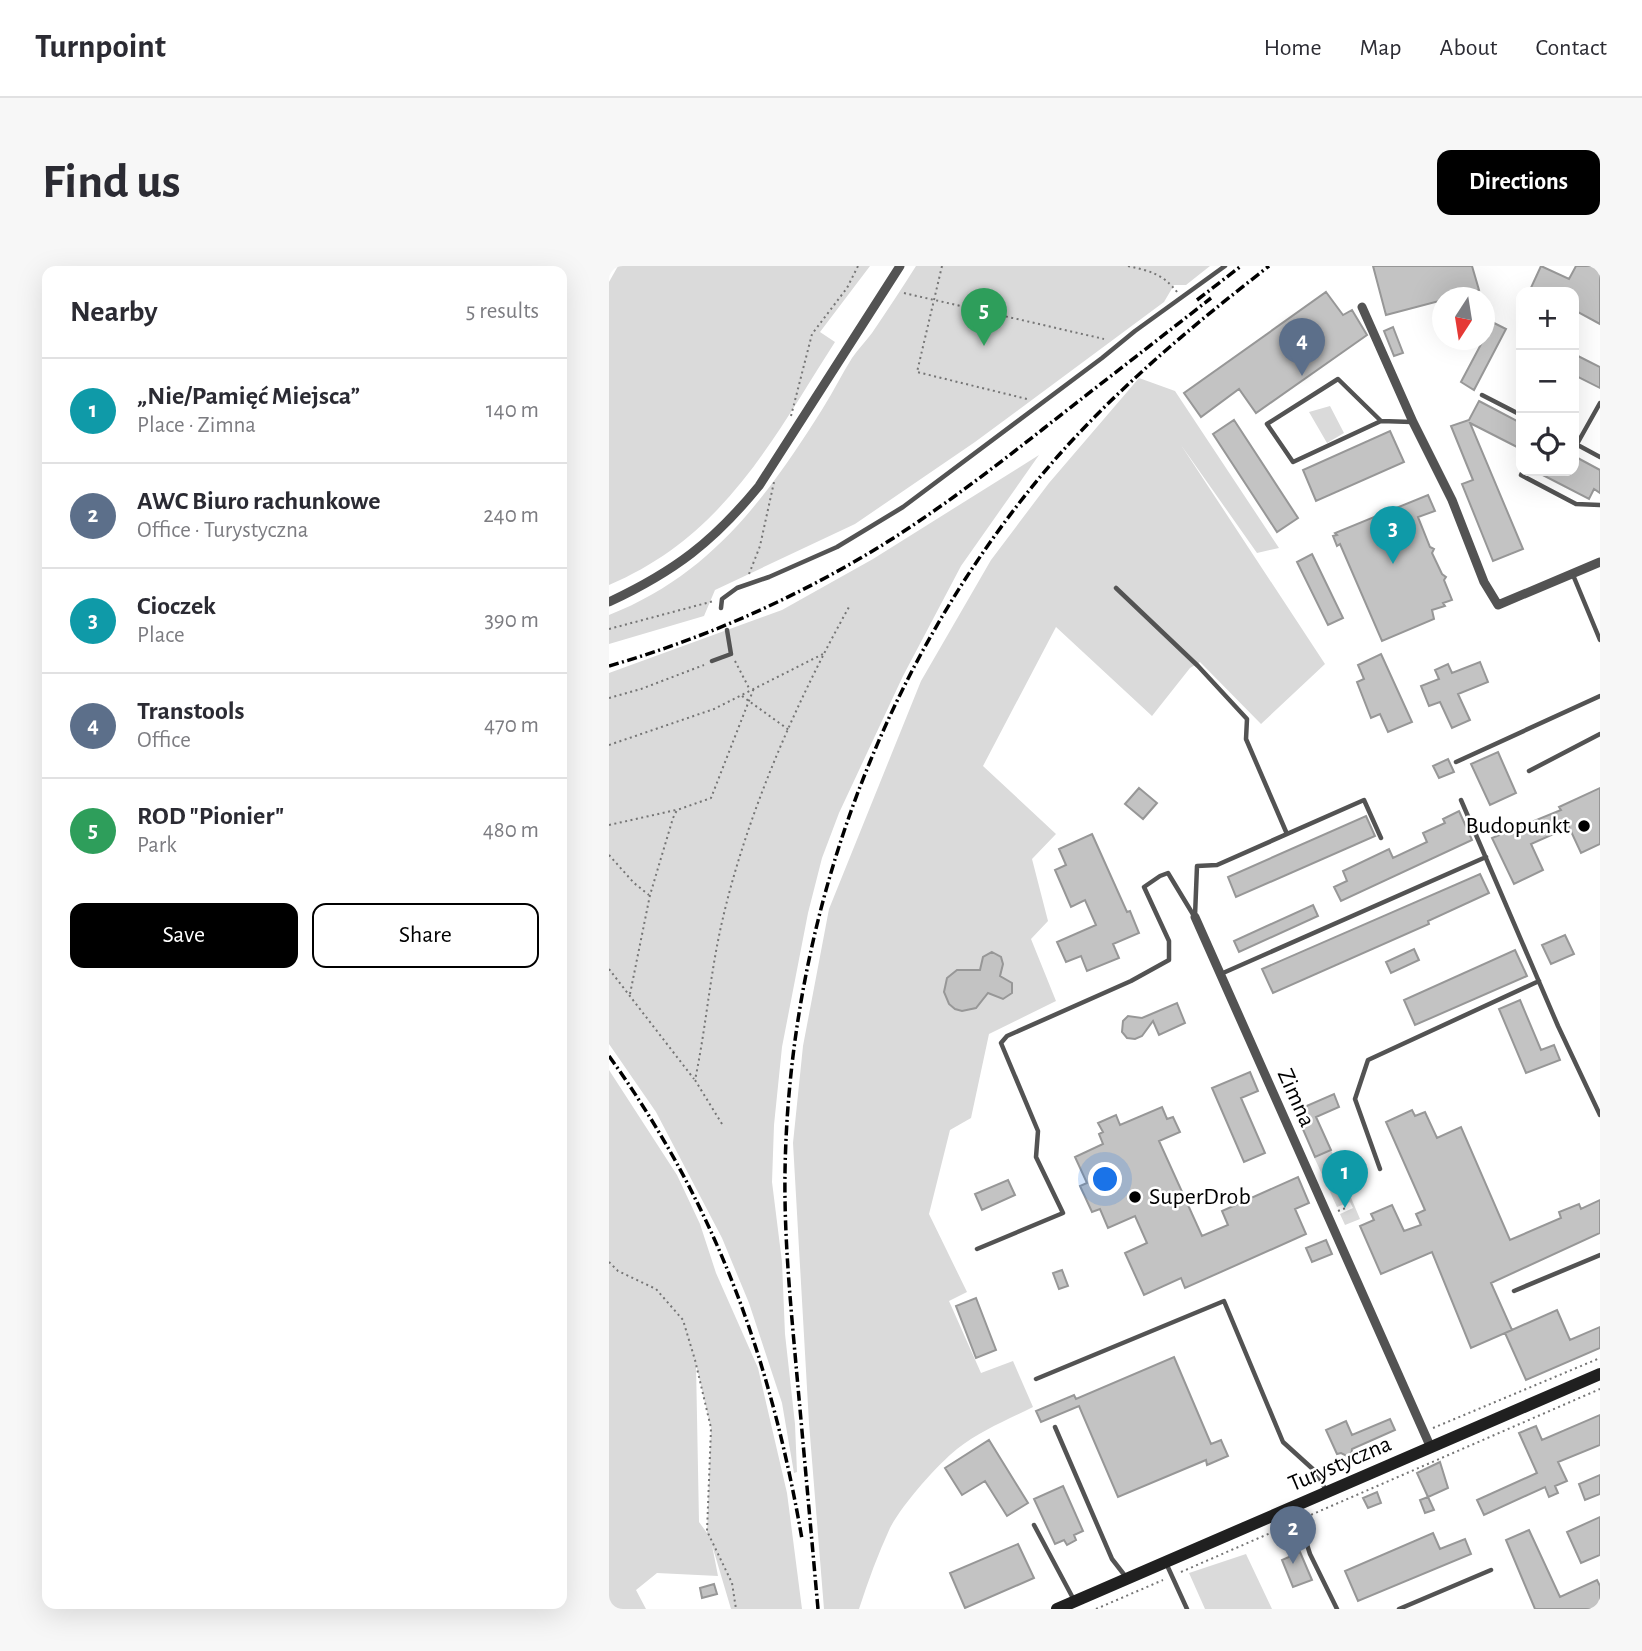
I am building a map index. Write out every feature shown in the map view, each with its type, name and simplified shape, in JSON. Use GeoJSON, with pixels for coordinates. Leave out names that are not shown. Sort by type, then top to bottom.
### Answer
{"type":"FeatureCollection","features":[{"type":"Feature","properties":{"kind":"main road","name":"Turystyczna"},"geometry":{"type":"LineString","coordinates":[[1057,1609],[1600,1374]]}},
{"type":"Feature","properties":{"kind":"street"},"geometry":{"type":"LineString","coordinates":[[609,602],[669,572],[702,548],[738,512],[759,486],[900,266]]}},
{"type":"Feature","properties":{"kind":"street"},"geometry":{"type":"LineString","coordinates":[[1362,307],[1413,422],[1452,500],[1484,582],[1498,605],[1600,562]]}},
{"type":"Feature","properties":{"kind":"street","name":"Zimna"},"geometry":{"type":"LineString","coordinates":[[1195,917],[1431,1448]]}},
{"type":"Feature","properties":{"kind":"lane"},"geometry":{"type":"LineString","coordinates":[[721,608],[722,599],[737,588],[781,573],[837,547],[903,508],[1225,266]]}},
{"type":"Feature","properties":{"kind":"lane"},"geometry":{"type":"LineString","coordinates":[[1381,421],[1338,379],[1267,424],[1293,462],[1381,421],[1413,422]]}},
{"type":"Feature","properties":{"kind":"lane"},"geometry":{"type":"LineString","coordinates":[[1482,395],[1517,413]]}},
{"type":"Feature","properties":{"kind":"lane"},"geometry":{"type":"LineString","coordinates":[[1579,439],[1600,402]]}},
{"type":"Feature","properties":{"kind":"lane"},"geometry":{"type":"LineString","coordinates":[[1579,446],[1600,457]]}},
{"type":"Feature","properties":{"kind":"lane"},"geometry":{"type":"LineString","coordinates":[[1523,476],[1576,504],[1600,505]]}},
{"type":"Feature","properties":{"kind":"lane"},"geometry":{"type":"LineString","coordinates":[[1572,574],[1600,640]]}},
{"type":"Feature","properties":{"kind":"lane"},"geometry":{"type":"LineString","coordinates":[[1116,588],[1198,666],[1247,719],[1246,739],[1287,834]]}},
{"type":"Feature","properties":{"kind":"lane"},"geometry":{"type":"LineString","coordinates":[[712,662],[731,654],[727,630]]}},
{"type":"Feature","properties":{"kind":"lane"},"geometry":{"type":"LineString","coordinates":[[1456,762],[1600,696]]}},
{"type":"Feature","properties":{"kind":"lane"},"geometry":{"type":"LineString","coordinates":[[1529,771],[1600,734]]}},
{"type":"Feature","properties":{"kind":"lane"},"geometry":{"type":"LineString","coordinates":[[1195,917],[1197,866],[1217,864],[1364,800],[1381,838]]}},
{"type":"Feature","properties":{"kind":"lane"},"geometry":{"type":"LineString","coordinates":[[1461,800],[1600,1115]]}},
{"type":"Feature","properties":{"kind":"lane"},"geometry":{"type":"LineString","coordinates":[[1223,973],[1486,857]]}},
{"type":"Feature","properties":{"kind":"lane"},"geometry":{"type":"LineString","coordinates":[[977,1249],[1063,1213],[1037,1157],[1038,1131],[1001,1043],[1007,1036],[1131,981],[1169,960],[1169,941],[1144,887],[1160,876],[1168,873],[1195,917]]}},
{"type":"Feature","properties":{"kind":"lane"},"geometry":{"type":"LineString","coordinates":[[1380,1169],[1355,1099],[1368,1060],[1539,981]]}},
{"type":"Feature","properties":{"kind":"lane"},"geometry":{"type":"LineString","coordinates":[[1514,1291],[1600,1255]]}},
{"type":"Feature","properties":{"kind":"lane"},"geometry":{"type":"LineString","coordinates":[[1036,1379],[1224,1301],[1283,1442],[1315,1471],[1327,1493]]}},
{"type":"Feature","properties":{"kind":"lane"},"geometry":{"type":"LineString","coordinates":[[1055,1427],[1112,1559],[1127,1578]]}},
{"type":"Feature","properties":{"kind":"lane"},"geometry":{"type":"LineString","coordinates":[[1295,1506],[1310,1554],[1337,1609]]}},
{"type":"Feature","properties":{"kind":"lane"},"geometry":{"type":"LineString","coordinates":[[1034,1525],[1075,1601]]}},
{"type":"Feature","properties":{"kind":"lane"},"geometry":{"type":"LineString","coordinates":[[1165,1562],[1187,1609]]}},
{"type":"Feature","properties":{"kind":"lane"},"geometry":{"type":"LineString","coordinates":[[1399,1609],[1491,1570]]}},
{"type":"Feature","properties":{"kind":"path"},"geometry":{"type":"LineString","coordinates":[[942,266],[917,372],[1027,399]]}},
{"type":"Feature","properties":{"kind":"path"},"geometry":{"type":"LineString","coordinates":[[1128,266],[1159,273],[1182,298]]}},
{"type":"Feature","properties":{"kind":"path"},"geometry":{"type":"LineString","coordinates":[[904,293],[1104,339]]}},
{"type":"Feature","properties":{"kind":"path"},"geometry":{"type":"LineString","coordinates":[[609,629],[722,599]]}},
{"type":"Feature","properties":{"kind":"path"},"geometry":{"type":"LineString","coordinates":[[695,1080],[715,958],[732,886],[756,812],[824,653],[849,607]]}},
{"type":"Feature","properties":{"kind":"path"},"geometry":{"type":"LineString","coordinates":[[609,745],[714,709],[824,653]]}},
{"type":"Feature","properties":{"kind":"path"},"geometry":{"type":"LineString","coordinates":[[731,654],[750,690]]}},
{"type":"Feature","properties":{"kind":"path"},"geometry":{"type":"LineString","coordinates":[[609,698],[712,662]]}},
{"type":"Feature","properties":{"kind":"path"},"geometry":{"type":"LineString","coordinates":[[609,825],[677,810],[711,798],[754,688]]}},
{"type":"Feature","properties":{"kind":"path"},"geometry":{"type":"LineString","coordinates":[[741,695],[790,730]]}},
{"type":"Feature","properties":{"kind":"path"},"geometry":{"type":"LineString","coordinates":[[630,994],[650,895],[665,838],[677,810]]}},
{"type":"Feature","properties":{"kind":"path"},"geometry":{"type":"LineString","coordinates":[[609,855],[634,883],[650,895]]}},
{"type":"Feature","properties":{"kind":"path"},"geometry":{"type":"LineString","coordinates":[[609,969],[695,1080],[722,1124]]}},
{"type":"Feature","properties":{"kind":"path"},"geometry":{"type":"LineString","coordinates":[[1337,1212],[1348,1207]]}},
{"type":"Feature","properties":{"kind":"path"},"geometry":{"type":"LineString","coordinates":[[609,1262],[618,1272],[656,1289],[683,1320],[711,1428],[707,1531],[732,1583],[736,1609]]}},
{"type":"Feature","properties":{"kind":"path"},"geometry":{"type":"LineString","coordinates":[[1430,1428],[1434,1429],[1600,1358]]}},
{"type":"Feature","properties":{"kind":"path"},"geometry":{"type":"LineString","coordinates":[[1096,1609],[1600,1389]]}},
{"type":"Feature","properties":{"kind":"shaded area"},"geometry":{"type":"Polygon","coordinates":[[[618,266],[870,266],[820,332],[835,342],[766,450],[741,483],[714,513],[684,540],[649,565],[609,585],[609,282],[618,266]]]}},
{"type":"Feature","properties":{"kind":"shaded area"},"geometry":{"type":"Polygon","coordinates":[[[916,266],[1210,266],[1186,285],[1174,285],[1164,302],[975,442],[855,524],[715,590],[704,616],[609,644],[609,615],[678,578],[707,555],[758,502],[802,441],[852,358],[872,333],[916,266]]]}},
{"type":"Feature","properties":{"kind":"shaded area"},"geometry":{"type":"Polygon","coordinates":[[[1139,378],[1175,391],[1279,548],[1257,553],[1181,445],[1325,664],[1261,724],[1200,662],[1190,668],[1152,716],[1056,627],[983,766],[1056,834],[1032,859],[1048,921],[1031,939],[1056,1001],[989,1034],[971,1118],[950,1130],[929,1214],[967,1292],[949,1301],[981,1373],[1013,1361],[1033,1407],[966,1443],[949,1456],[921,1486],[890,1528],[859,1609],[824,1609],[809,1423],[793,1143],[803,1046],[829,909],[921,681],[991,560],[1049,483],[1139,378]]]}},
{"type":"Feature","properties":{"kind":"shaded area"},"geometry":{"type":"Polygon","coordinates":[[[1330,406],[1344,433],[1327,443],[1309,412],[1330,406]]]}},
{"type":"Feature","properties":{"kind":"shaded area"},"geometry":{"type":"Polygon","coordinates":[[[1039,455],[961,566],[903,676],[839,813],[822,858],[808,913],[782,1047],[774,1125],[772,1182],[782,1262],[785,1334],[795,1424],[797,1472],[794,1473],[782,1403],[749,1303],[722,1238],[656,1112],[609,1044],[609,673],[782,610],[873,559],[1039,455]]]}},
{"type":"Feature","properties":{"kind":"shaded area"},"geometry":{"type":"Polygon","coordinates":[[[609,1070],[677,1175],[700,1224],[716,1273],[758,1368],[787,1493],[802,1609],[731,1609],[712,1545],[718,1576],[657,1573],[636,1590],[646,1609],[609,1609],[609,1070]],[[696,1364],[699,1522],[707,1533],[711,1428],[696,1364]]]}},
{"type":"Feature","properties":{"kind":"shaded area"},"geometry":{"type":"Polygon","coordinates":[[[1331,1150],[1360,1219],[1345,1225],[1340,1214],[1353,1208],[1350,1202],[1337,1207],[1314,1157],[1331,1150]]]}},
{"type":"Feature","properties":{"kind":"shaded area"},"geometry":{"type":"Polygon","coordinates":[[[1246,1554],[1272,1609],[1205,1609],[1189,1573],[1246,1554]]]}},
{"type":"Feature","properties":{"kind":"building"},"geometry":{"type":"Polygon","coordinates":[[[1373,266],[1472,266],[1478,287],[1432,287],[1432,303],[1386,315],[1373,266]]]}},
{"type":"Feature","properties":{"kind":"building"},"geometry":{"type":"Polygon","coordinates":[[[1541,266],[1569,279],[1576,266],[1600,266],[1600,324],[1579,313],[1579,287],[1531,287],[1541,266]]]}},
{"type":"Feature","properties":{"kind":"building"},"geometry":{"type":"Polygon","coordinates":[[[1326,292],[1343,315],[1352,310],[1367,335],[1256,413],[1239,389],[1201,417],[1184,393],[1326,292]]]}},
{"type":"Feature","properties":{"kind":"building"},"geometry":{"type":"Polygon","coordinates":[[[1495,324],[1506,329],[1495,350],[1495,324]]]}},
{"type":"Feature","properties":{"kind":"building"},"geometry":{"type":"Polygon","coordinates":[[[1393,327],[1403,353],[1394,356],[1384,331],[1393,327]]]}},
{"type":"Feature","properties":{"kind":"building"},"geometry":{"type":"Polygon","coordinates":[[[1478,350],[1495,350],[1474,390],[1461,382],[1478,350]]]}},
{"type":"Feature","properties":{"kind":"building"},"geometry":{"type":"Polygon","coordinates":[[[1579,356],[1600,367],[1600,388],[1579,378],[1579,356]]]}},
{"type":"Feature","properties":{"kind":"building"},"geometry":{"type":"Polygon","coordinates":[[[1479,401],[1516,420],[1516,446],[1470,423],[1523,549],[1493,561],[1462,484],[1473,480],[1451,426],[1469,420],[1479,401]]]}},
{"type":"Feature","properties":{"kind":"building"},"geometry":{"type":"Polygon","coordinates":[[[1234,420],[1298,518],[1277,532],[1213,434],[1234,420]]]}},
{"type":"Feature","properties":{"kind":"building"},"geometry":{"type":"Polygon","coordinates":[[[1390,431],[1404,462],[1316,501],[1303,470],[1390,431]]]}},
{"type":"Feature","properties":{"kind":"building"},"geometry":{"type":"Polygon","coordinates":[[[1579,459],[1600,470],[1600,493],[1594,489],[1589,499],[1545,476],[1579,476],[1579,459]]]}},
{"type":"Feature","properties":{"kind":"building"},"geometry":{"type":"Polygon","coordinates":[[[1428,495],[1435,511],[1418,517],[1430,547],[1434,549],[1432,553],[1446,577],[1444,580],[1452,600],[1443,603],[1445,606],[1432,610],[1434,619],[1382,641],[1340,544],[1337,546],[1333,536],[1428,495]]]}},
{"type":"Feature","properties":{"kind":"building"},"geometry":{"type":"Polygon","coordinates":[[[1312,554],[1343,618],[1328,625],[1297,562],[1312,554]]]}},
{"type":"Feature","properties":{"kind":"building"},"geometry":{"type":"Polygon","coordinates":[[[1381,654],[1412,722],[1388,732],[1380,714],[1371,718],[1357,682],[1364,679],[1358,665],[1381,654]]]}},
{"type":"Feature","properties":{"kind":"building"},"geometry":{"type":"Polygon","coordinates":[[[1480,662],[1488,682],[1458,694],[1470,720],[1452,728],[1440,702],[1429,706],[1421,686],[1439,679],[1435,670],[1448,664],[1452,673],[1480,662]]]}},
{"type":"Feature","properties":{"kind":"building"},"geometry":{"type":"Polygon","coordinates":[[[1498,752],[1516,793],[1490,805],[1471,764],[1498,752]]]}},
{"type":"Feature","properties":{"kind":"building"},"geometry":{"type":"Polygon","coordinates":[[[1448,759],[1454,772],[1439,778],[1433,766],[1448,759]]]}},
{"type":"Feature","properties":{"kind":"building"},"geometry":{"type":"Polygon","coordinates":[[[1139,788],[1157,803],[1143,819],[1125,804],[1139,788]]]}},
{"type":"Feature","properties":{"kind":"building"},"geometry":{"type":"Polygon","coordinates":[[[1600,788],[1600,844],[1581,853],[1569,827],[1531,844],[1543,870],[1514,884],[1492,838],[1561,810],[1559,807],[1600,788]]]}},
{"type":"Feature","properties":{"kind":"building"},"geometry":{"type":"Polygon","coordinates":[[[1459,811],[1472,840],[1341,901],[1334,887],[1347,881],[1343,871],[1389,849],[1393,858],[1427,842],[1423,833],[1445,823],[1443,819],[1459,811]]]}},
{"type":"Feature","properties":{"kind":"building"},"geometry":{"type":"Polygon","coordinates":[[[1366,816],[1375,836],[1236,897],[1228,877],[1366,816]]]}},
{"type":"Feature","properties":{"kind":"building"},"geometry":{"type":"Polygon","coordinates":[[[1092,834],[1139,933],[1113,944],[1119,958],[1087,971],[1081,956],[1066,962],[1057,942],[1096,925],[1085,900],[1071,907],[1055,870],[1066,865],[1059,849],[1092,834]]]}},
{"type":"Feature","properties":{"kind":"building"},"geometry":{"type":"Polygon","coordinates":[[[1480,874],[1489,893],[1428,921],[1429,924],[1273,993],[1262,969],[1480,874]]]}},
{"type":"Feature","properties":{"kind":"building"},"geometry":{"type":"Polygon","coordinates":[[[1313,905],[1318,916],[1239,952],[1234,941],[1313,905]]]}},
{"type":"Feature","properties":{"kind":"building"},"geometry":{"type":"Polygon","coordinates":[[[1565,935],[1574,954],[1551,964],[1542,945],[1565,935]]]}},
{"type":"Feature","properties":{"kind":"building"},"geometry":{"type":"Polygon","coordinates":[[[1414,949],[1419,960],[1391,973],[1386,962],[1414,949]]]}},
{"type":"Feature","properties":{"kind":"building"},"geometry":{"type":"Polygon","coordinates":[[[1515,950],[1527,976],[1415,1025],[1404,1000],[1515,950]]]}},
{"type":"Feature","properties":{"kind":"building"},"geometry":{"type":"Polygon","coordinates":[[[992,952],[1001,957],[1003,964],[1000,976],[1012,983],[1012,993],[1003,999],[988,993],[976,1008],[962,1011],[955,1009],[949,1004],[944,992],[947,978],[957,970],[980,970],[983,957],[992,952]]]}},
{"type":"Feature","properties":{"kind":"building"},"geometry":{"type":"Polygon","coordinates":[[[1520,1000],[1541,1050],[1554,1045],[1560,1060],[1526,1073],[1499,1009],[1520,1000]]]}},
{"type":"Feature","properties":{"kind":"building"},"geometry":{"type":"Polygon","coordinates":[[[1177,1003],[1185,1023],[1159,1035],[1153,1021],[1142,1036],[1135,1039],[1127,1038],[1122,1032],[1123,1021],[1128,1016],[1142,1018],[1177,1003]]]}},
{"type":"Feature","properties":{"kind":"building"},"geometry":{"type":"Polygon","coordinates":[[[1250,1072],[1258,1091],[1241,1098],[1265,1153],[1244,1162],[1212,1088],[1250,1072]]]}},
{"type":"Feature","properties":{"kind":"building"},"geometry":{"type":"Polygon","coordinates":[[[1334,1094],[1339,1107],[1316,1117],[1331,1150],[1315,1157],[1295,1111],[1334,1094]]]}},
{"type":"Feature","properties":{"kind":"building","name":"SuperDrob"},"geometry":{"type":"Polygon","coordinates":[[[1162,1107],[1167,1119],[1173,1117],[1180,1132],[1159,1141],[1202,1236],[1228,1225],[1222,1211],[1298,1177],[1309,1203],[1295,1209],[1306,1234],[1185,1288],[1181,1278],[1144,1295],[1125,1253],[1147,1243],[1135,1216],[1108,1228],[1100,1209],[1092,1212],[1080,1186],[1087,1183],[1075,1157],[1103,1144],[1099,1134],[1103,1132],[1098,1123],[1116,1115],[1120,1125],[1162,1107]]]}},
{"type":"Feature","properties":{"kind":"building"},"geometry":{"type":"Polygon","coordinates":[[[1412,1110],[1415,1116],[1425,1112],[1437,1138],[1461,1127],[1510,1240],[1561,1218],[1559,1212],[1579,1204],[1581,1209],[1600,1200],[1600,1233],[1491,1283],[1512,1330],[1471,1348],[1432,1252],[1381,1274],[1360,1226],[1374,1220],[1371,1214],[1392,1205],[1404,1231],[1421,1225],[1416,1214],[1425,1210],[1386,1122],[1412,1110]]]}},
{"type":"Feature","properties":{"kind":"building"},"geometry":{"type":"Polygon","coordinates":[[[1008,1180],[1015,1195],[982,1210],[975,1194],[1008,1180]]]}},
{"type":"Feature","properties":{"kind":"building"},"geometry":{"type":"Polygon","coordinates":[[[1326,1240],[1332,1254],[1312,1262],[1306,1248],[1326,1240]]]}},
{"type":"Feature","properties":{"kind":"building"},"geometry":{"type":"Polygon","coordinates":[[[1062,1270],[1068,1286],[1059,1289],[1053,1273],[1062,1270]]]}},
{"type":"Feature","properties":{"kind":"building"},"geometry":{"type":"Polygon","coordinates":[[[976,1298],[996,1350],[976,1358],[956,1306],[976,1298]]]}},
{"type":"Feature","properties":{"kind":"building"},"geometry":{"type":"Polygon","coordinates":[[[1557,1310],[1570,1340],[1600,1327],[1600,1348],[1526,1380],[1505,1333],[1557,1310]]]}},
{"type":"Feature","properties":{"kind":"building"},"geometry":{"type":"Polygon","coordinates":[[[1174,1357],[1211,1444],[1221,1440],[1228,1456],[1207,1465],[1206,1460],[1118,1497],[1079,1406],[1041,1422],[1036,1411],[1074,1395],[1076,1399],[1174,1357]]]}},
{"type":"Feature","properties":{"kind":"building"},"geometry":{"type":"Polygon","coordinates":[[[1600,1415],[1600,1445],[1558,1462],[1567,1481],[1555,1486],[1558,1493],[1549,1497],[1545,1487],[1484,1515],[1477,1500],[1537,1473],[1519,1433],[1536,1426],[1542,1440],[1600,1415]]]}},
{"type":"Feature","properties":{"kind":"building"},"geometry":{"type":"Polygon","coordinates":[[[1390,1419],[1395,1430],[1352,1449],[1351,1458],[1337,1454],[1326,1430],[1346,1421],[1352,1435],[1390,1419]]]}},
{"type":"Feature","properties":{"kind":"building"},"geometry":{"type":"Polygon","coordinates":[[[989,1440],[1028,1503],[1007,1516],[985,1481],[962,1495],[945,1468],[989,1440]]]}},
{"type":"Feature","properties":{"kind":"building"},"geometry":{"type":"Polygon","coordinates":[[[1440,1462],[1448,1488],[1428,1497],[1417,1473],[1440,1462]]]}},
{"type":"Feature","properties":{"kind":"building"},"geometry":{"type":"Polygon","coordinates":[[[1600,1475],[1600,1494],[1585,1500],[1579,1484],[1600,1475]]]}},
{"type":"Feature","properties":{"kind":"building"},"geometry":{"type":"Polygon","coordinates":[[[1063,1486],[1083,1531],[1074,1535],[1076,1540],[1067,1545],[1064,1540],[1055,1544],[1034,1499],[1063,1486]]]}},
{"type":"Feature","properties":{"kind":"building"},"geometry":{"type":"Polygon","coordinates":[[[1377,1492],[1381,1503],[1368,1508],[1363,1498],[1377,1492]]]}},
{"type":"Feature","properties":{"kind":"building"},"geometry":{"type":"Polygon","coordinates":[[[1428,1497],[1434,1510],[1425,1513],[1420,1500],[1428,1497]]]}},
{"type":"Feature","properties":{"kind":"building"},"geometry":{"type":"Polygon","coordinates":[[[1600,1517],[1600,1555],[1581,1563],[1567,1532],[1600,1517]]]}},
{"type":"Feature","properties":{"kind":"building"},"geometry":{"type":"Polygon","coordinates":[[[1529,1530],[1560,1597],[1597,1580],[1600,1586],[1600,1609],[1535,1609],[1506,1540],[1529,1530]]]}},
{"type":"Feature","properties":{"kind":"building"},"geometry":{"type":"Polygon","coordinates":[[[1433,1533],[1440,1549],[1465,1539],[1471,1554],[1358,1601],[1345,1571],[1433,1533]]]}},
{"type":"Feature","properties":{"kind":"building"},"geometry":{"type":"Polygon","coordinates":[[[1018,1544],[1034,1578],[965,1608],[950,1573],[1018,1544]]]}},
{"type":"Feature","properties":{"kind":"building"},"geometry":{"type":"Polygon","coordinates":[[[1300,1552],[1312,1580],[1293,1587],[1282,1560],[1300,1552]]]}},
{"type":"Feature","properties":{"kind":"building"},"geometry":{"type":"Polygon","coordinates":[[[714,1584],[717,1594],[702,1598],[700,1588],[714,1584]]]}},
{"type":"Feature","properties":{"kind":"railway"},"geometry":{"type":"LineString","coordinates":[[1197,300],[1241,266]]}},
{"type":"Feature","properties":{"kind":"railway"},"geometry":{"type":"LineString","coordinates":[[818,1609],[788,1274],[785,1172],[791,1076],[805,981],[827,887],[857,795],[895,706],[940,621],[992,540],[1051,464],[1128,384],[1269,266]]}},
{"type":"Feature","properties":{"kind":"railway"},"geometry":{"type":"LineString","coordinates":[[609,666],[681,643],[785,599],[884,544],[985,474],[1211,298]]}},
{"type":"Feature","properties":{"kind":"railway"},"geometry":{"type":"LineString","coordinates":[[609,1056],[647,1112],[680,1169],[734,1286],[774,1409],[802,1539]]}},
{"type":"Feature","properties":{"kind":"place","name":"ROD \"Pionier\""},"geometry":{"type":"Point","coordinates":[984,346]}},
{"type":"Feature","properties":{"kind":"place","name":"Transtools"},"geometry":{"type":"Point","coordinates":[1302,376]}},
{"type":"Feature","properties":{"kind":"place","name":"Cioczek"},"geometry":{"type":"Point","coordinates":[1393,564]}},
{"type":"Feature","properties":{"kind":"place","name":"Budopunkt"},"geometry":{"type":"Point","coordinates":[1584,826]}},
{"type":"Feature","properties":{"kind":"place","name":"SuperDrob"},"geometry":{"type":"Point","coordinates":[1135,1197]}},
{"type":"Feature","properties":{"kind":"place","name":"„Nie/Pamięć Miejsca”"},"geometry":{"type":"Point","coordinates":[1345,1208]}},
{"type":"Feature","properties":{"kind":"place","name":"AWC Biuro rachunkowe"},"geometry":{"type":"Point","coordinates":[1293,1564]}}]}
